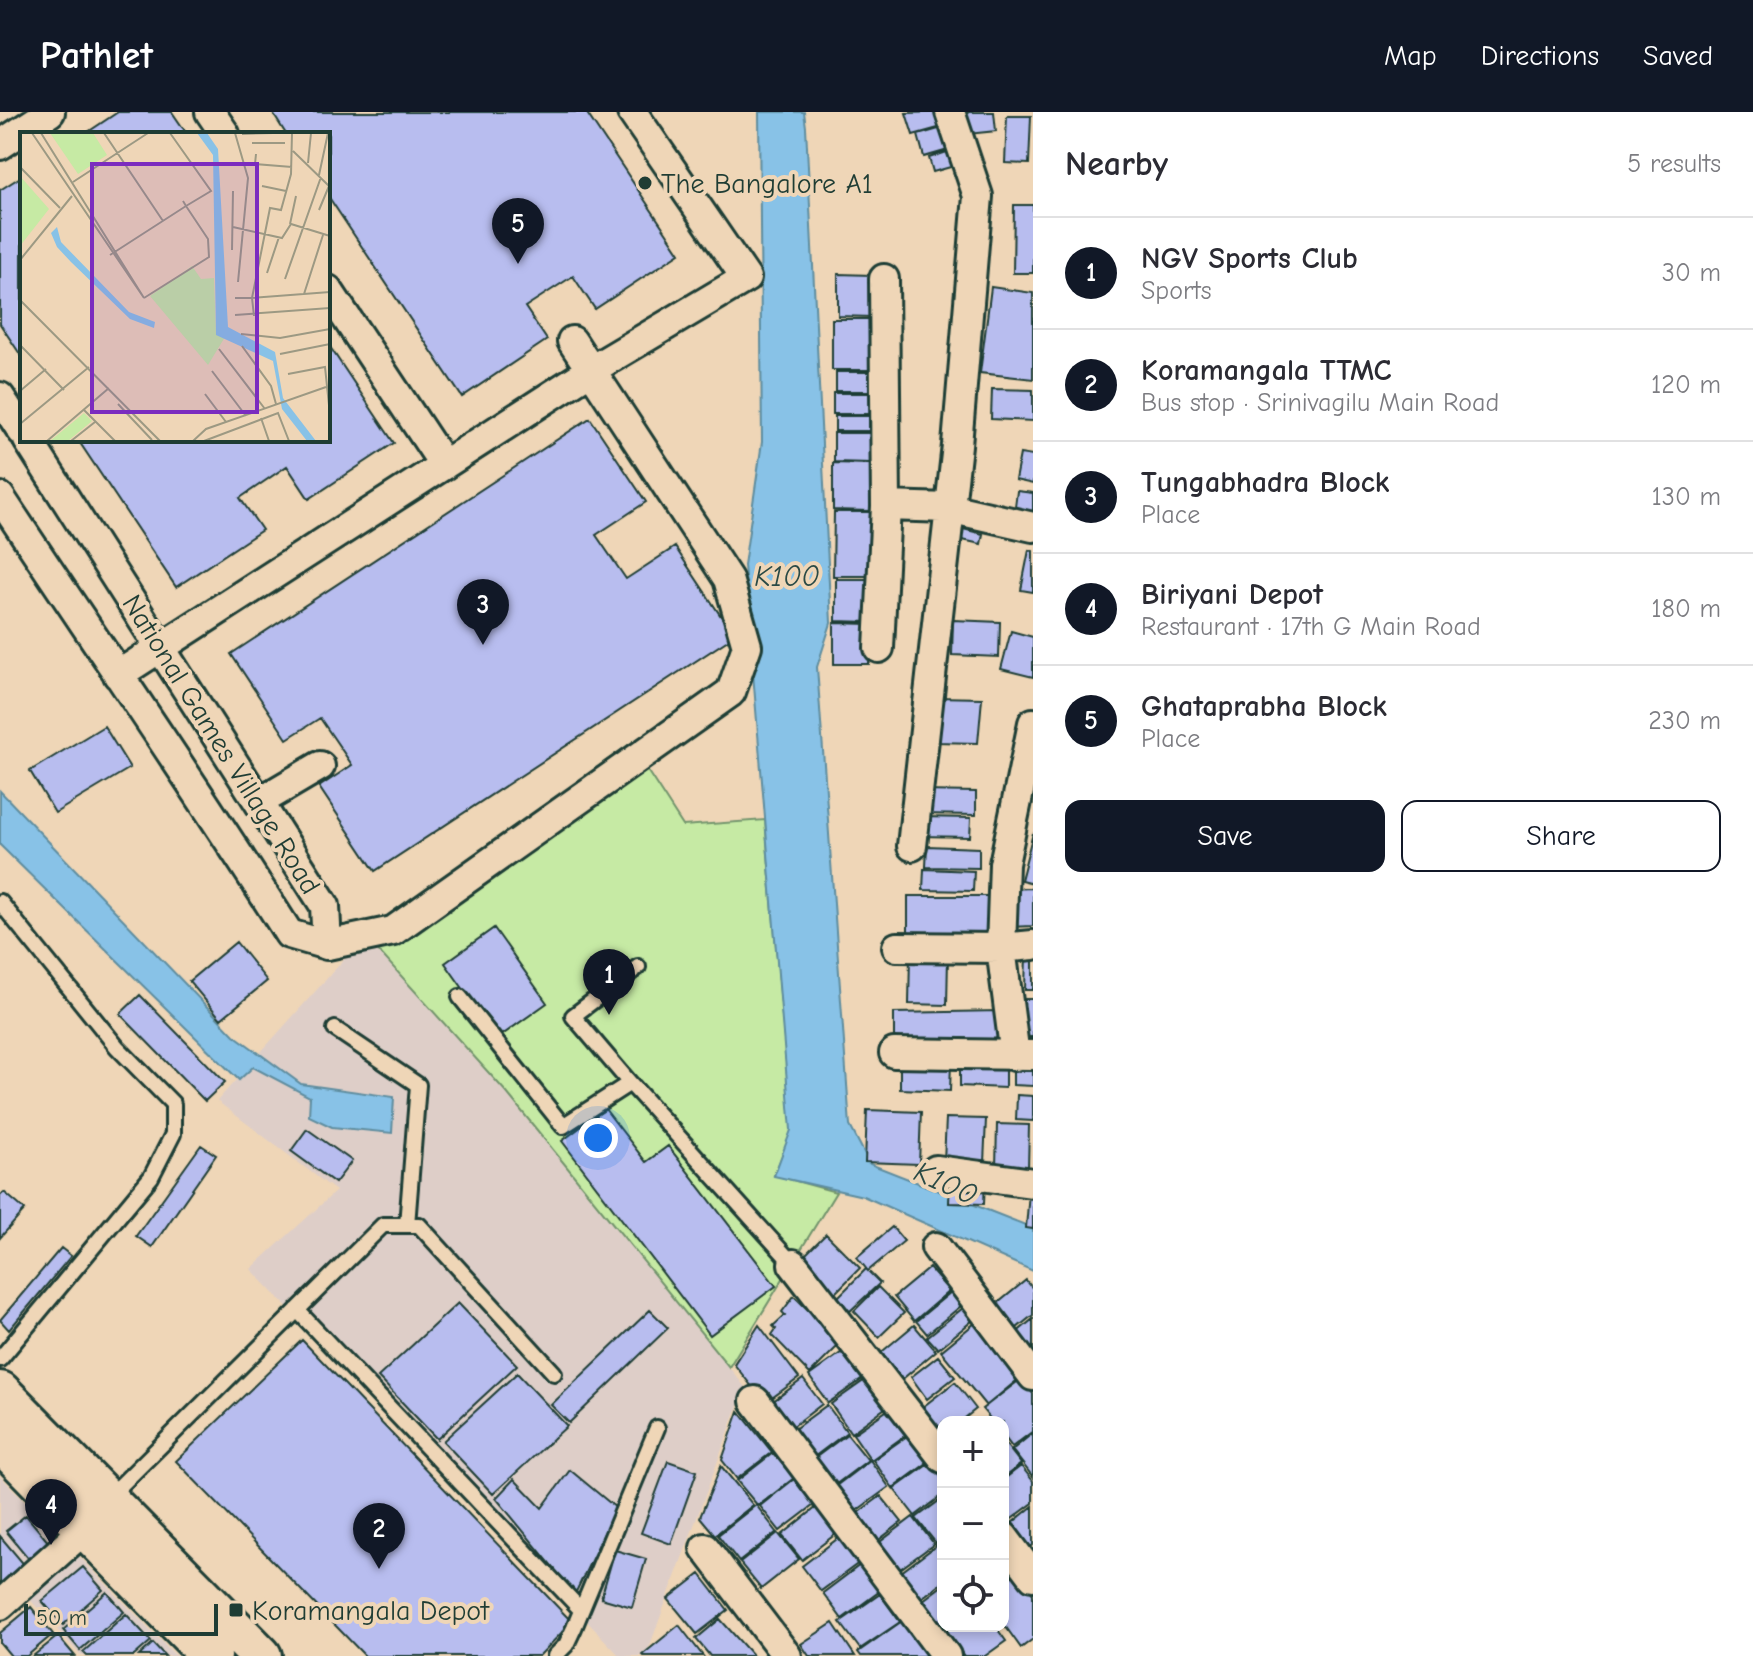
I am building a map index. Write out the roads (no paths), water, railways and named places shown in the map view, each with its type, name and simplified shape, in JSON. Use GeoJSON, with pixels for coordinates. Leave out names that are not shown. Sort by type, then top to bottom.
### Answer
{"type":"FeatureCollection","features":[{"type":"Feature","properties":{"kind":"main road"},"geometry":{"type":"LineString","coordinates":[[0,1392],[100,1511],[211,1656]]}},
{"type":"Feature","properties":{"kind":"main road"},"geometry":{"type":"LineString","coordinates":[[0,1441],[100,1511],[261,1656]]}},
{"type":"Feature","properties":{"kind":"street"},"geometry":{"type":"LineString","coordinates":[[23,132],[50,112]]}},
{"type":"Feature","properties":{"kind":"street"},"geometry":{"type":"LineString","coordinates":[[210,112],[224,132]]}},
{"type":"Feature","properties":{"kind":"street"},"geometry":{"type":"LineString","coordinates":[[118,675],[591,370],[746,278],[632,112]]}},
{"type":"Feature","properties":{"kind":"street"},"geometry":{"type":"LineString","coordinates":[[912,846],[949,508],[978,196],[950,112]]}},
{"type":"Feature","properties":{"kind":"street"},"geometry":{"type":"LineString","coordinates":[[879,648],[886,506],[884,279]]}},
{"type":"Feature","properties":{"kind":"street"},"geometry":{"type":"LineString","coordinates":[[330,293],[444,465]]}},
{"type":"Feature","properties":{"kind":"street"},"geometry":{"type":"LineString","coordinates":[[327,945],[393,931],[731,692],[747,646],[728,579],[572,341]]}},
{"type":"Feature","properties":{"kind":"street"},"geometry":{"type":"LineString","coordinates":[[0,397],[20,428]]}},
{"type":"Feature","properties":{"kind":"street","name":"National Games Village Road"},"geometry":{"type":"LineString","coordinates":[[0,497],[289,934],[327,945],[325,906],[29,442]]}},
{"type":"Feature","properties":{"kind":"street"},"geometry":{"type":"LineString","coordinates":[[886,506],[949,508],[1033,527]]}},
{"type":"Feature","properties":{"kind":"street"},"geometry":{"type":"LineString","coordinates":[[894,1053],[1024,1055],[1001,948],[1004,864],[1033,723]]}},
{"type":"Feature","properties":{"kind":"street"},"geometry":{"type":"LineString","coordinates":[[259,802],[320,766]]}},
{"type":"Feature","properties":{"kind":"street"},"geometry":{"type":"LineString","coordinates":[[897,947],[1001,948],[1033,945]]}},
{"type":"Feature","properties":{"kind":"street"},"geometry":{"type":"LineString","coordinates":[[936,1170],[1033,1183]]}},
{"type":"Feature","properties":{"kind":"street"},"geometry":{"type":"LineString","coordinates":[[936,1247],[1033,1376]]}},
{"type":"Feature","properties":{"kind":"street"},"geometry":{"type":"LineString","coordinates":[[793,1264],[937,1450]]}},
{"type":"Feature","properties":{"kind":"street"},"geometry":{"type":"LineString","coordinates":[[755,1401],[946,1656]]}},
{"type":"Feature","properties":{"kind":"street"},"geometry":{"type":"LineString","coordinates":[[0,1605],[100,1511]]}},
{"type":"Feature","properties":{"kind":"street"},"geometry":{"type":"LineString","coordinates":[[1009,1544],[1033,1576]]}},
{"type":"Feature","properties":{"kind":"street"},"geometry":{"type":"LineString","coordinates":[[705,1548],[787,1656]]}},
{"type":"Feature","properties":{"kind":"lane"},"geometry":{"type":"LineString","coordinates":[[0,902],[117,1047],[173,1104],[173,1134],[151,1177],[0,1359]]}},
{"type":"Feature","properties":{"kind":"lane"},"geometry":{"type":"LineString","coordinates":[[638,967],[573,1016],[793,1264]]}},
{"type":"Feature","properties":{"kind":"lane"},"geometry":{"type":"LineString","coordinates":[[460,997],[563,1126],[630,1083]]}},
{"type":"Feature","properties":{"kind":"lane"},"geometry":{"type":"LineString","coordinates":[[335,1029],[418,1085],[407,1225]]}},
{"type":"Feature","properties":{"kind":"lane"},"geometry":{"type":"LineString","coordinates":[[100,1511],[383,1225],[419,1225],[554,1373]]}},
{"type":"Feature","properties":{"kind":"lane"},"geometry":{"type":"LineString","coordinates":[[297,1310],[581,1610]]}},
{"type":"Feature","properties":{"kind":"lane"},"geometry":{"type":"LineString","coordinates":[[555,1656],[566,1645],[657,1428]]}},
{"type":"Feature","properties":{"kind":"water","name":"K100"},"geometry":{"type":"Polygon","coordinates":[[[759,112],[804,112],[806,127],[831,623],[817,667],[850,1126],[870,1164],[1033,1228],[1033,1271],[863,1196],[774,1176],[791,1130],[744,565],[762,442],[759,112]]]}},
{"type":"Feature","properties":{"kind":"water"},"geometry":{"type":"Polygon","coordinates":[[[0,791],[234,1035],[301,1084],[394,1097],[392,1133],[332,1127],[309,1116],[310,1097],[253,1067],[239,1080],[0,845],[0,791]]]}},
{"type":"Feature","properties":{"kind":"place","name":"The Bangalore A1"},"geometry":{"type":"Point","coordinates":[645,183]}},
{"type":"Feature","properties":{"kind":"place","name":"Ghataprabha Block"},"geometry":{"type":"Point","coordinates":[518,264]}},
{"type":"Feature","properties":{"kind":"place","name":"Tungabhadra Block"},"geometry":{"type":"Point","coordinates":[483,645]}},
{"type":"Feature","properties":{"kind":"place","name":"NGV Sports Club"},"geometry":{"type":"Point","coordinates":[609,1015]}},
{"type":"Feature","properties":{"kind":"place","name":"Biriyani Depot"},"geometry":{"type":"Point","coordinates":[51,1545]}},
{"type":"Feature","properties":{"kind":"place","name":"Koramangala TTMC"},"geometry":{"type":"Point","coordinates":[379,1569]}},
{"type":"Feature","properties":{"kind":"place","name":"Koramangala Depot"},"geometry":{"type":"Point","coordinates":[236,1610]}}]}
